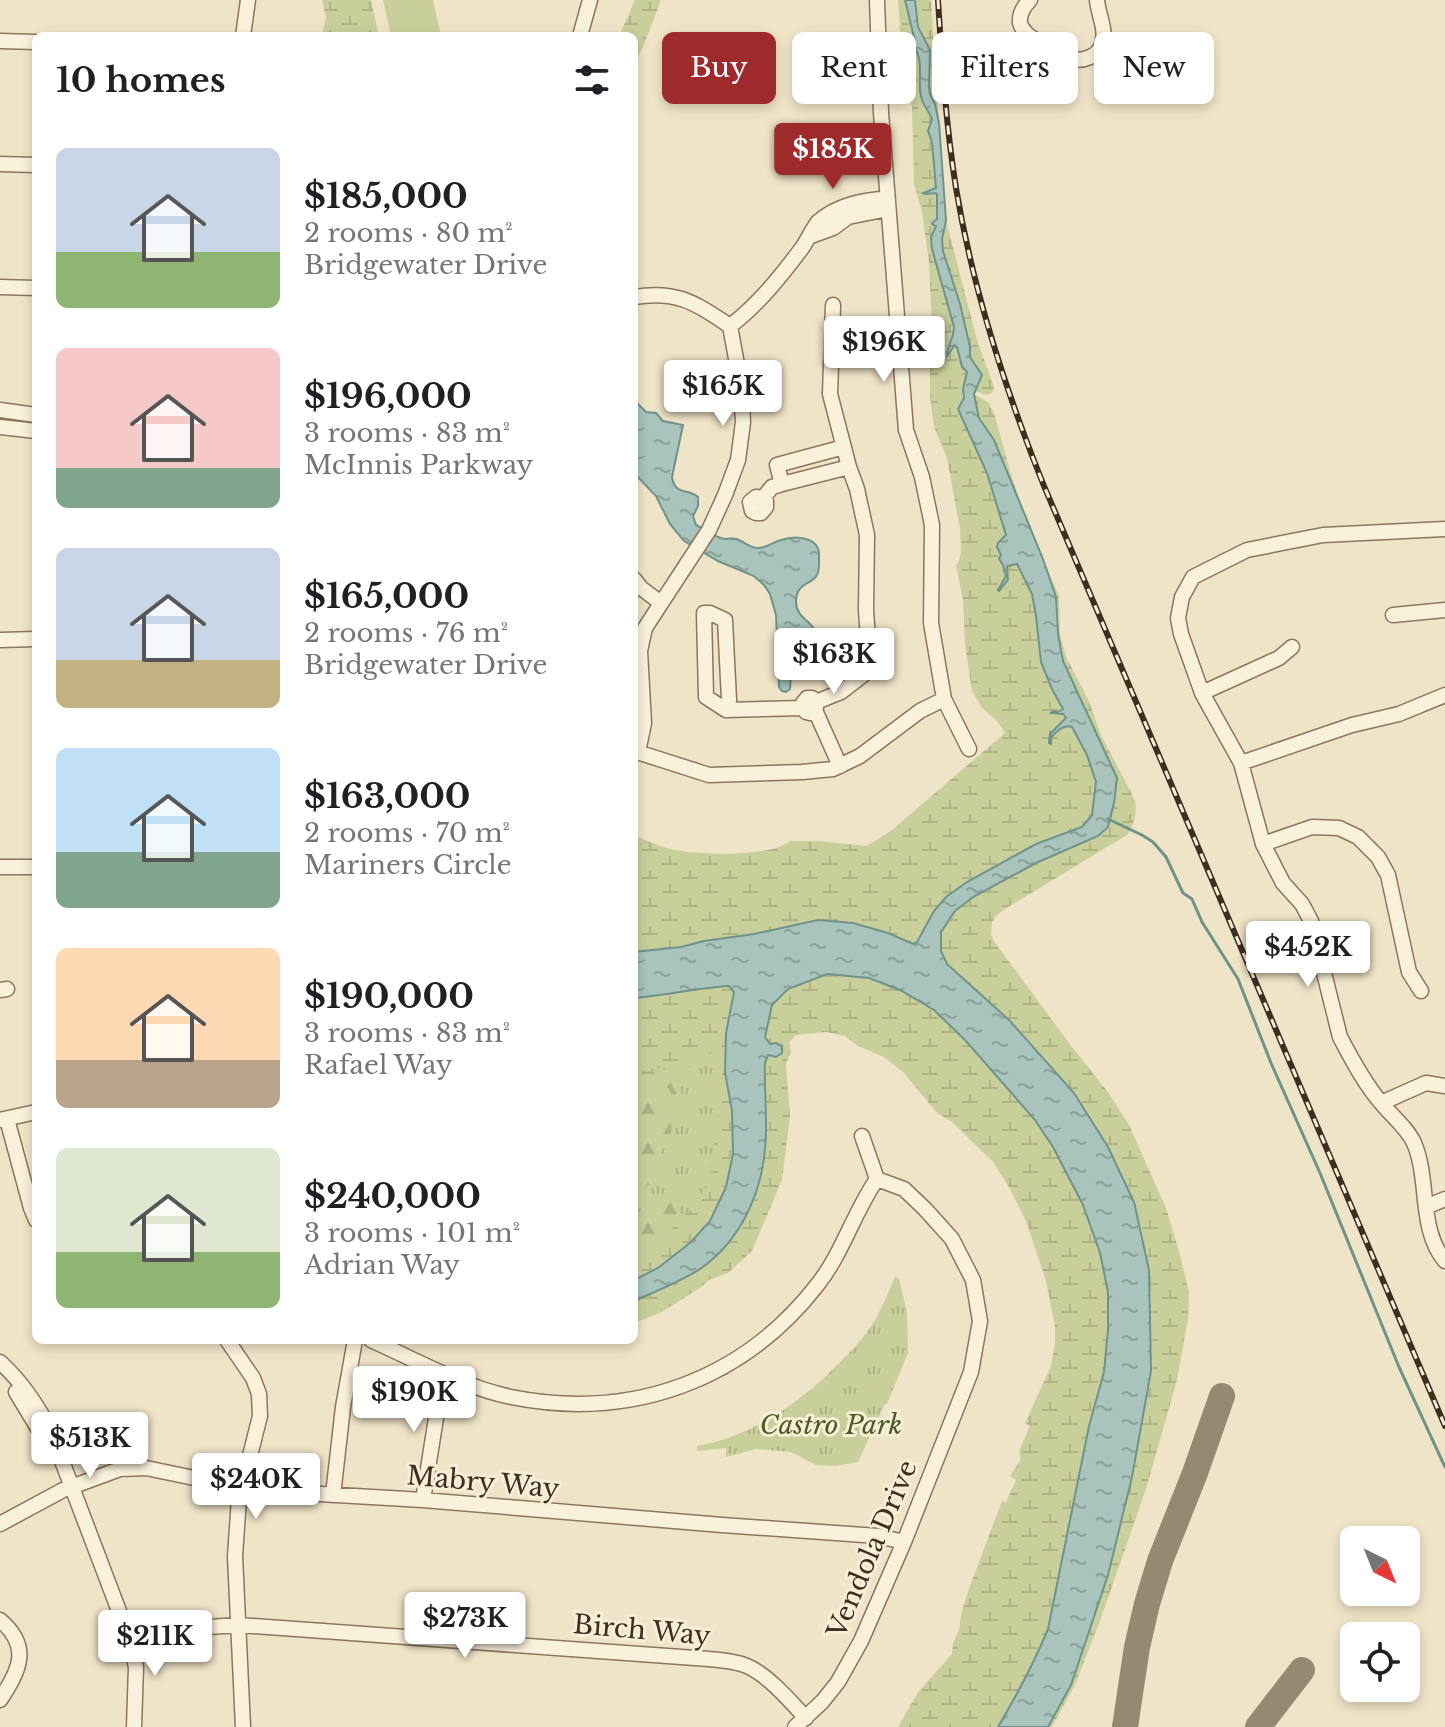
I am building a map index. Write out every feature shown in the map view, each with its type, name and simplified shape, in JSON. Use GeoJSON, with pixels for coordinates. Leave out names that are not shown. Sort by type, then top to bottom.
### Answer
{"type":"FeatureCollection","features":[{"type":"Feature","properties":{"kind":"street"},"geometry":{"type":"LineString","coordinates":[[244,32],[248,0]]}},
{"type":"Feature","properties":{"kind":"street"},"geometry":{"type":"LineString","coordinates":[[581,32],[590,0]]}},
{"type":"Feature","properties":{"kind":"street"},"geometry":{"type":"LineString","coordinates":[[877,0],[881,113],[906,430],[922,477],[932,525],[931,623],[944,699],[969,749]]}},
{"type":"Feature","properties":{"kind":"street"},"geometry":{"type":"LineString","coordinates":[[1030,0],[1022,11],[1020,23],[1027,34],[1070,59],[1082,60],[1099,51],[1104,40],[1097,0]]}},
{"type":"Feature","properties":{"kind":"street"},"geometry":{"type":"LineString","coordinates":[[0,41],[32,42]]}},
{"type":"Feature","properties":{"kind":"street"},"geometry":{"type":"LineString","coordinates":[[0,164],[32,165]]}},
{"type":"Feature","properties":{"kind":"street"},"geometry":{"type":"LineString","coordinates":[[730,326],[748,313],[811,236],[833,228],[848,217],[888,204]]}},
{"type":"Feature","properties":{"kind":"street"},"geometry":{"type":"LineString","coordinates":[[0,287],[32,288]]}},
{"type":"Feature","properties":{"kind":"street"},"geometry":{"type":"LineString","coordinates":[[638,296],[677,296],[730,326],[741,386],[743,422],[738,460],[709,530],[645,628],[640,651],[644,723],[638,744]]}},
{"type":"Feature","properties":{"kind":"street"},"geometry":{"type":"LineString","coordinates":[[726,710],[729,700],[725,620],[704,613],[706,697],[726,710],[811,708],[841,692],[870,667],[866,610],[867,535],[830,394],[833,305]]}},
{"type":"Feature","properties":{"kind":"street"},"geometry":{"type":"LineString","coordinates":[[0,410],[32,414]]}},
{"type":"Feature","properties":{"kind":"street"},"geometry":{"type":"LineString","coordinates":[[0,427],[32,431]]}},
{"type":"Feature","properties":{"kind":"street"},"geometry":{"type":"LineString","coordinates":[[782,484],[777,465],[844,447]]}},
{"type":"Feature","properties":{"kind":"street"},"geometry":{"type":"LineString","coordinates":[[726,492],[755,501],[772,487],[849,467]]}},
{"type":"Feature","properties":{"kind":"street"},"geometry":{"type":"LineString","coordinates":[[1445,529],[1323,535],[1247,550],[1193,577],[1182,597],[1178,618],[1202,693],[1241,763],[1263,844],[1283,883],[1302,904],[1311,921],[1340,1037],[1381,1103],[1414,1141],[1422,1170],[1429,1226],[1436,1251],[1445,1261]]}},
{"type":"Feature","properties":{"kind":"street"},"geometry":{"type":"LineString","coordinates":[[638,584],[661,603]]}},
{"type":"Feature","properties":{"kind":"street"},"geometry":{"type":"LineString","coordinates":[[1393,615],[1445,610]]}},
{"type":"Feature","properties":{"kind":"street"},"geometry":{"type":"LineString","coordinates":[[0,640],[32,639]]}},
{"type":"Feature","properties":{"kind":"street"},"geometry":{"type":"LineString","coordinates":[[1202,693],[1279,658],[1292,647]]}},
{"type":"Feature","properties":{"kind":"street"},"geometry":{"type":"LineString","coordinates":[[1241,763],[1352,725],[1392,716],[1445,695]]}},
{"type":"Feature","properties":{"kind":"street"},"geometry":{"type":"LineString","coordinates":[[638,752],[709,775],[802,772],[836,767],[860,756],[920,711],[944,699]]}},
{"type":"Feature","properties":{"kind":"street"},"geometry":{"type":"LineString","coordinates":[[811,708],[836,767]]}},
{"type":"Feature","properties":{"kind":"street"},"geometry":{"type":"LineString","coordinates":[[1263,844],[1312,827],[1339,828],[1358,837],[1378,857],[1388,875],[1409,972],[1421,991]]}},
{"type":"Feature","properties":{"kind":"street"},"geometry":{"type":"LineString","coordinates":[[0,867],[32,864]]}},
{"type":"Feature","properties":{"kind":"street"},"geometry":{"type":"LineString","coordinates":[[1381,1103],[1426,1083],[1445,1086]]}},
{"type":"Feature","properties":{"kind":"street"},"geometry":{"type":"LineString","coordinates":[[32,1113],[3,1119],[32,1210]]}},
{"type":"Feature","properties":{"kind":"street"},"geometry":{"type":"LineString","coordinates":[[379,1344],[443,1374],[509,1396],[546,1402],[600,1404],[651,1397],[689,1384],[751,1350],[794,1313],[820,1282],[877,1179],[862,1136]]}},
{"type":"Feature","properties":{"kind":"street","name":"Vendola Drive"},"geometry":{"type":"LineString","coordinates":[[800,1722],[838,1682],[861,1641],[971,1372],[980,1321],[973,1280],[952,1239],[904,1189],[877,1179]]}},
{"type":"Feature","properties":{"kind":"street"},"geometry":{"type":"LineString","coordinates":[[1426,1207],[1445,1199]]}},
{"type":"Feature","properties":{"kind":"street"},"geometry":{"type":"LineString","coordinates":[[230,1344],[253,1378],[259,1394],[260,1416],[239,1499],[235,1556],[243,1727]]}},
{"type":"Feature","properties":{"kind":"street"},"geometry":{"type":"LineString","coordinates":[[333,1495],[354,1344]]}},
{"type":"Feature","properties":{"kind":"street"},"geometry":{"type":"LineString","coordinates":[[0,1362],[40,1411],[51,1432],[68,1488]]}},
{"type":"Feature","properties":{"kind":"street"},"geometry":{"type":"LineString","coordinates":[[0,1374],[16,1392],[44,1436],[68,1488],[123,1632],[136,1667],[134,1727]]}},
{"type":"Feature","properties":{"kind":"street"},"geometry":{"type":"LineString","coordinates":[[423,1500],[443,1374]]}},
{"type":"Feature","properties":{"kind":"street","name":"Mabry Way"},"geometry":{"type":"LineString","coordinates":[[0,1524],[68,1488],[120,1469],[146,1468],[241,1488],[878,1536],[904,1542]]}},
{"type":"Feature","properties":{"kind":"street"},"geometry":{"type":"LineString","coordinates":[[0,1620],[10,1630],[20,1652],[12,1682],[0,1700]]}},
{"type":"Feature","properties":{"kind":"street","name":"Birch Way"},"geometry":{"type":"LineString","coordinates":[[123,1632],[239,1625],[724,1661],[747,1665],[762,1675],[800,1722]]}},
{"type":"Feature","properties":{"kind":"street"},"geometry":{"type":"LineString","coordinates":[[123,1632],[127,1668],[125,1727]]}},
{"type":"Feature","properties":{"kind":"green space"},"geometry":{"type":"Polygon","coordinates":[[[322,0],[371,0],[378,32],[323,32],[326,17],[322,0]]]}},
{"type":"Feature","properties":{"kind":"green space"},"geometry":{"type":"Polygon","coordinates":[[[383,0],[433,0],[440,32],[390,32],[383,0]]]}},
{"type":"Feature","properties":{"kind":"green space"},"geometry":{"type":"Polygon","coordinates":[[[635,0],[661,0],[638,57],[638,32],[621,32],[635,0]]]}},
{"type":"Feature","properties":{"kind":"green space"},"geometry":{"type":"Polygon","coordinates":[[[898,0],[905,0],[913,32],[900,32],[898,0]]]}},
{"type":"Feature","properties":{"kind":"green space"},"geometry":{"type":"Polygon","coordinates":[[[915,0],[931,0],[932,98],[929,87],[930,50],[918,27],[915,0]]]}},
{"type":"Feature","properties":{"kind":"green space"},"geometry":{"type":"Polygon","coordinates":[[[916,44],[920,60],[921,98],[932,119],[928,131],[932,142],[937,220],[931,236],[932,249],[954,327],[958,357],[967,372],[964,398],[958,409],[987,473],[1006,536],[997,547],[1010,564],[1017,564],[1032,594],[1041,662],[1087,755],[1096,782],[1092,815],[1082,827],[1036,844],[967,882],[934,911],[913,944],[818,920],[681,947],[638,952],[638,837],[670,849],[714,854],[750,853],[790,841],[867,846],[892,830],[1005,733],[982,708],[972,691],[965,644],[963,600],[956,565],[961,552],[960,529],[947,458],[934,427],[930,397],[933,345],[929,263],[922,212],[914,184],[911,104],[916,104],[916,44]]]}},
{"type":"Feature","properties":{"kind":"green space"},"geometry":{"type":"Polygon","coordinates":[[[946,220],[977,340],[994,387],[992,393],[986,395],[975,391],[982,375],[970,357],[960,304],[943,251],[946,220]]]}},
{"type":"Feature","properties":{"kind":"green space"},"geometry":{"type":"Polygon","coordinates":[[[974,394],[988,402],[994,413],[1025,517],[994,440],[980,419],[974,394]]]}},
{"type":"Feature","properties":{"kind":"green space"},"geometry":{"type":"Polygon","coordinates":[[[1043,559],[1059,596],[1060,635],[1067,659],[1135,800],[1134,822],[1127,835],[996,916],[991,935],[1108,1092],[1129,1125],[1166,1208],[1189,1292],[1188,1319],[1177,1380],[1146,1489],[1075,1685],[1052,1727],[1048,1727],[1071,1685],[1134,1202],[1108,1147],[1074,1093],[947,964],[941,951],[941,932],[955,911],[973,897],[1036,863],[1098,836],[1108,827],[1117,778],[1063,661],[1058,634],[1056,597],[1043,559]]]}},
{"type":"Feature","properties":{"kind":"green space"},"geometry":{"type":"Polygon","coordinates":[[[638,971],[760,981],[762,1172],[638,1284],[638,971]]]}},
{"type":"Feature","properties":{"kind":"green space"},"geometry":{"type":"Polygon","coordinates":[[[827,974],[869,978],[900,990],[934,1010],[966,1041],[1035,1120],[1083,1205],[1100,1253],[1108,1292],[1104,1372],[1089,1428],[1048,1629],[998,1727],[898,1727],[918,1692],[952,1654],[970,1586],[1002,1501],[1006,1502],[1016,1480],[1010,1476],[1021,1459],[1019,1451],[1030,1426],[1025,1423],[1051,1366],[1055,1343],[1055,1326],[1046,1281],[1026,1221],[993,1162],[952,1122],[937,1113],[904,1073],[884,1057],[858,1046],[845,1036],[826,1032],[796,1035],[789,1042],[791,1051],[786,1064],[790,1116],[782,1180],[752,1251],[728,1273],[709,1280],[660,1313],[638,1321],[638,1299],[699,1270],[725,1248],[742,1224],[761,1178],[765,1064],[768,1055],[776,1057],[782,1053],[782,1046],[771,1045],[765,1037],[772,1005],[788,989],[827,974]]]}},
{"type":"Feature","properties":{"kind":"green space"},"geometry":{"type":"Polygon","coordinates":[[[729,986],[734,992],[725,1054],[732,1113],[729,1169],[723,1193],[699,1233],[682,1251],[638,1278],[638,1254],[657,1244],[689,1211],[695,1209],[710,1179],[721,1052],[717,1049],[685,1069],[670,1064],[638,1062],[638,997],[729,986]]]}},
{"type":"Feature","properties":{"kind":"green space"},"geometry":{"type":"Polygon","coordinates":[[[661,1068],[674,1076],[682,1094],[680,1101],[673,1097],[668,1088],[662,1089],[659,1095],[670,1118],[670,1137],[657,1157],[660,1171],[638,1194],[638,1070],[647,1072],[661,1068]]]}},
{"type":"Feature","properties":{"kind":"green space"},"geometry":{"type":"Polygon","coordinates":[[[681,1188],[686,1194],[675,1225],[657,1244],[638,1254],[638,1213],[652,1218],[669,1195],[681,1188]]]}},
{"type":"Feature","properties":{"kind":"green space","name":"Castro Park"},"geometry":{"type":"Polygon","coordinates":[[[895,1277],[899,1278],[907,1313],[908,1353],[858,1462],[816,1465],[791,1452],[756,1449],[726,1457],[726,1448],[697,1451],[697,1446],[738,1434],[776,1415],[827,1375],[871,1326],[895,1277]]]}},
{"type":"Feature","properties":{"kind":"water"},"geometry":{"type":"Polygon","coordinates":[[[905,0],[915,0],[918,27],[930,50],[929,87],[939,123],[946,220],[943,251],[960,304],[970,357],[982,375],[974,394],[979,418],[994,440],[1043,559],[1056,597],[1063,661],[1117,778],[1108,827],[1098,836],[1036,863],[973,897],[955,911],[941,932],[941,951],[947,964],[1009,1020],[1074,1093],[1108,1147],[1134,1202],[1149,1270],[1151,1371],[1132,1477],[1108,1575],[1071,1685],[1048,1727],[998,1727],[1048,1629],[1089,1426],[1104,1372],[1108,1292],[1100,1253],[1083,1205],[1053,1147],[1035,1120],[966,1041],[934,1010],[900,990],[869,978],[827,974],[788,989],[772,1005],[765,1037],[770,1044],[782,1046],[782,1053],[776,1057],[768,1055],[765,1063],[763,1167],[746,1216],[726,1245],[700,1269],[638,1299],[638,1278],[658,1268],[691,1242],[710,1221],[726,1187],[733,1154],[732,1111],[725,1072],[726,1033],[734,992],[729,986],[638,997],[638,952],[681,947],[818,920],[853,923],[913,944],[946,897],[1036,844],[1082,827],[1092,815],[1096,782],[1087,755],[1072,727],[1060,729],[1049,743],[1050,734],[1066,718],[1063,714],[1051,713],[1063,709],[1041,662],[1032,594],[1017,564],[1007,566],[1008,580],[998,590],[1006,576],[997,547],[1006,535],[987,473],[958,409],[964,398],[967,372],[962,367],[957,347],[954,346],[947,356],[954,327],[932,249],[937,195],[923,193],[936,188],[932,142],[928,131],[932,119],[920,90],[916,32],[913,32],[905,0]]]}},
{"type":"Feature","properties":{"kind":"water"},"geometry":{"type":"Polygon","coordinates":[[[638,404],[646,412],[656,413],[663,421],[683,425],[672,477],[676,487],[698,497],[693,516],[696,525],[720,538],[736,539],[755,548],[787,538],[806,539],[816,545],[818,573],[801,587],[796,602],[799,613],[815,632],[815,643],[794,665],[790,689],[786,692],[779,687],[776,615],[770,594],[754,576],[718,561],[684,541],[670,524],[656,496],[638,477],[638,404]]]}},
{"type":"Feature","properties":{"kind":"waterway"},"geometry":{"type":"LineString","coordinates":[[1108,819],[1153,842],[1166,857],[1183,893],[1192,899],[1202,922],[1238,979],[1399,1367],[1445,1467]]}},
{"type":"Feature","properties":{"kind":"taxiway"},"geometry":{"type":"LineString","coordinates":[[1125,1727],[1147,1604],[1222,1396]]}},
{"type":"Feature","properties":{"kind":"taxiway"},"geometry":{"type":"LineString","coordinates":[[1258,1727],[1302,1670]]}},
{"type":"Feature","properties":{"kind":"railway"},"geometry":{"type":"LineString","coordinates":[[938,0],[950,141],[963,226],[981,302],[1016,413],[1044,486],[1445,1426]]}}]}
